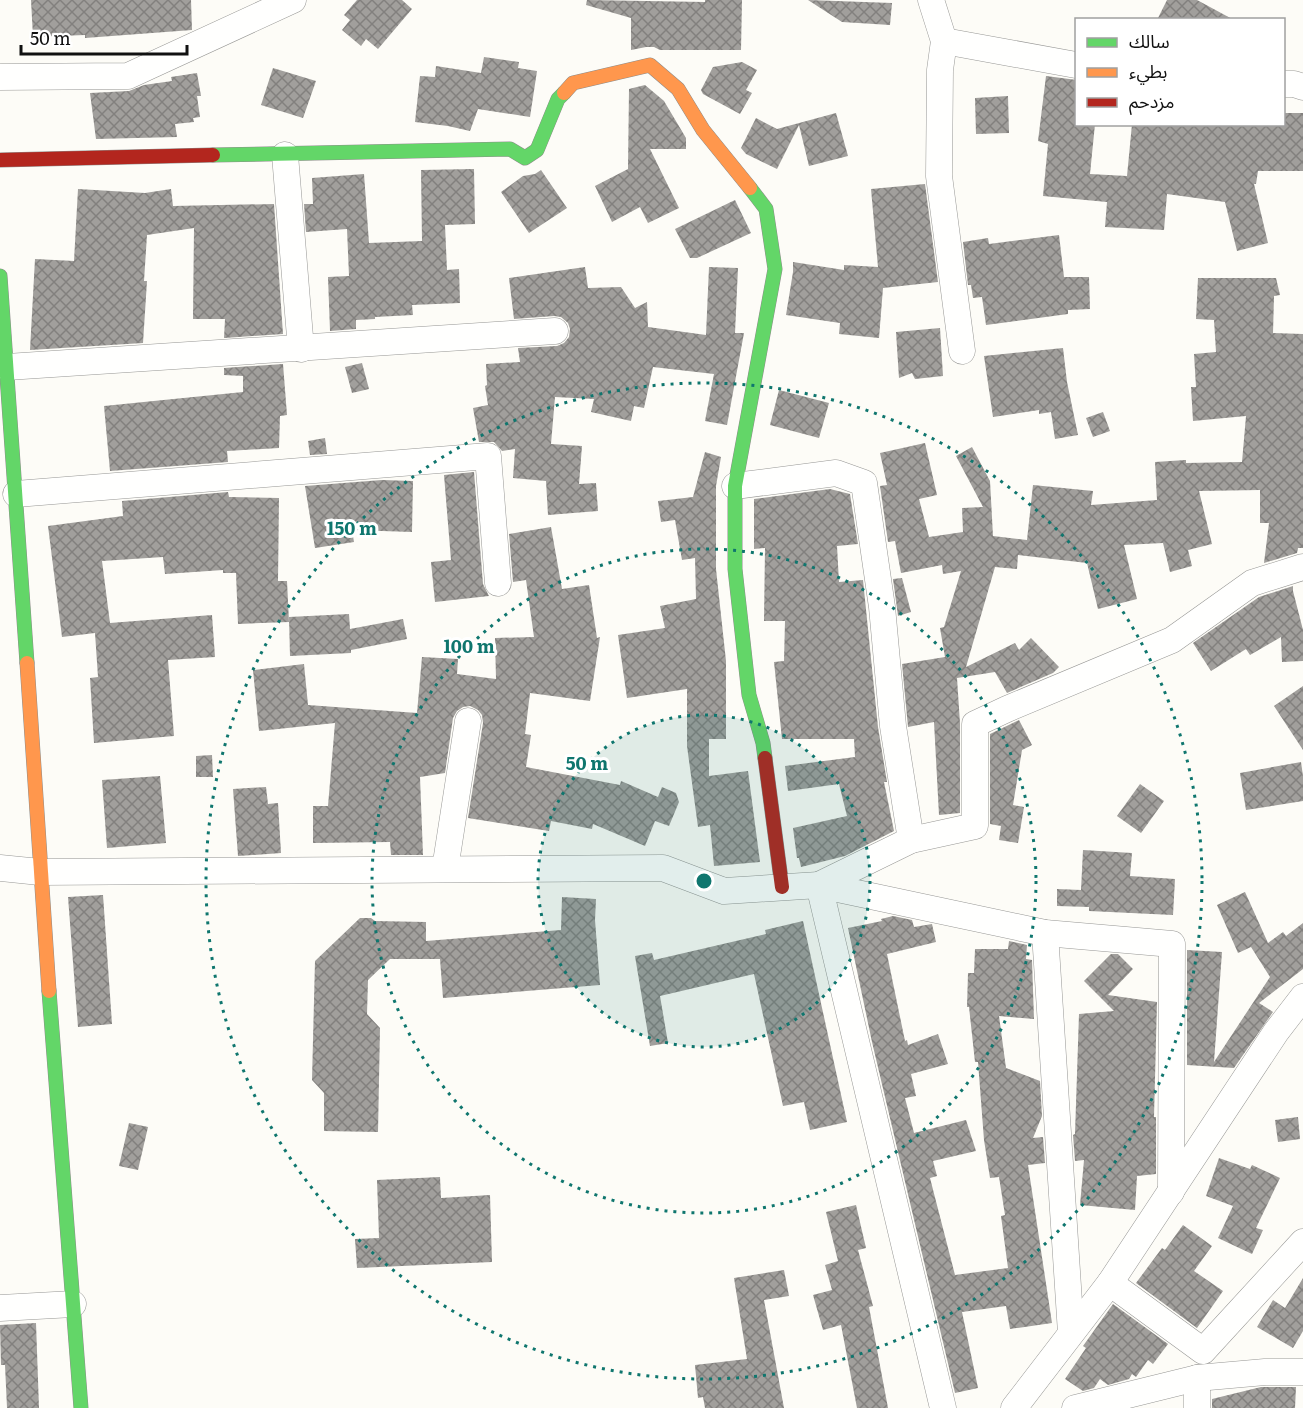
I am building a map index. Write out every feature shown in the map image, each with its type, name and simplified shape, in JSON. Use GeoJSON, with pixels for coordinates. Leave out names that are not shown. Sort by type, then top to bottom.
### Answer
{"type":"FeatureCollection","features":[{"type":"Feature","properties":{"kind":"street"},"geometry":{"type":"LineString","coordinates":[[0,77],[128,76],[293,0]]}},
{"type":"Feature","properties":{"kind":"street"},"geometry":{"type":"LineString","coordinates":[[931,0],[944,40],[940,70],[939,176],[962,351]]}},
{"type":"Feature","properties":{"kind":"street"},"geometry":{"type":"LineString","coordinates":[[944,40],[1075,65]]}},
{"type":"Feature","properties":{"kind":"street"},"geometry":{"type":"LineString","coordinates":[[0,160],[510,149],[525,158],[537,150],[558,99],[573,83],[650,65],[678,90],[703,130],[766,209],[775,269],[735,486],[735,569],[749,695],[763,743],[782,887]]}},
{"type":"Feature","properties":{"kind":"street"},"geometry":{"type":"LineString","coordinates":[[285,154],[301,349]]}},
{"type":"Feature","properties":{"kind":"street"},"geometry":{"type":"LineString","coordinates":[[0,276],[40,872],[81,1408]]}},
{"type":"Feature","properties":{"kind":"street"},"geometry":{"type":"LineString","coordinates":[[7,367],[555,331]]}},
{"type":"Feature","properties":{"kind":"street"},"geometry":{"type":"LineString","coordinates":[[16,494],[488,456],[498,583]]}},
{"type":"Feature","properties":{"kind":"street"},"geometry":{"type":"LineString","coordinates":[[735,486],[836,473],[864,483],[882,607],[893,726],[912,840]]}},
{"type":"Feature","properties":{"kind":"street"},"geometry":{"type":"LineString","coordinates":[[819,885],[912,840],[975,826],[975,724],[1172,640],[1252,583],[1303,567]]}},
{"type":"Feature","properties":{"kind":"street"},"geometry":{"type":"LineString","coordinates":[[445,869],[468,721]]}},
{"type":"Feature","properties":{"kind":"street"},"geometry":{"type":"LineString","coordinates":[[0,868],[40,872],[663,868],[724,891],[819,885],[1045,933],[1172,944],[1171,1192]]}},
{"type":"Feature","properties":{"kind":"street"},"geometry":{"type":"LineString","coordinates":[[819,885],[943,1408]]}},
{"type":"Feature","properties":{"kind":"street"},"geometry":{"type":"LineString","coordinates":[[1045,933],[1071,1333]]}},
{"type":"Feature","properties":{"kind":"street"},"geometry":{"type":"LineString","coordinates":[[1014,1408],[1110,1283],[1276,1032],[1303,997]]}},
{"type":"Feature","properties":{"kind":"street"},"geometry":{"type":"LineString","coordinates":[[1110,1283],[1203,1352],[1303,1242]]}},
{"type":"Feature","properties":{"kind":"street"},"geometry":{"type":"LineString","coordinates":[[0,1308],[73,1304]]}},
{"type":"Feature","properties":{"kind":"street"},"geometry":{"type":"LineString","coordinates":[[1074,1408],[1197,1378],[1265,1372],[1303,1372]]}},
{"type":"Feature","properties":{"kind":"street"},"geometry":{"type":"LineString","coordinates":[[1197,1378],[1197,1408]]}},
{"type":"Feature","properties":{"kind":"building"},"geometry":{"type":"Polygon","coordinates":[[[31,0],[191,0],[192,30],[85,38],[85,35],[33,37],[31,0]]]}},
{"type":"Feature","properties":{"kind":"building"},"geometry":{"type":"Polygon","coordinates":[[[357,0],[402,0],[412,9],[378,49],[366,39],[361,46],[342,30],[350,20],[344,15],[357,0]]]}},
{"type":"Feature","properties":{"kind":"building"},"geometry":{"type":"Polygon","coordinates":[[[587,0],[705,2],[705,0],[742,0],[741,50],[660,50],[646,47],[631,50],[631,18],[586,5],[587,0]]]}},
{"type":"Feature","properties":{"kind":"building"},"geometry":{"type":"Polygon","coordinates":[[[808,0],[892,3],[890,25],[842,22],[808,0]]]}},
{"type":"Feature","properties":{"kind":"building"},"geometry":{"type":"Polygon","coordinates":[[[1167,0],[1197,0],[1230,18],[1158,18],[1167,0]]]}},
{"type":"Feature","properties":{"kind":"building"},"geometry":{"type":"Polygon","coordinates":[[[484,57],[519,62],[518,68],[537,71],[530,117],[478,109],[470,131],[415,122],[420,76],[435,77],[436,66],[481,73],[484,57]]]}},
{"type":"Feature","properties":{"kind":"building"},"geometry":{"type":"Polygon","coordinates":[[[742,62],[757,70],[746,90],[752,93],[740,114],[703,94],[701,90],[713,67],[742,62]]]}},
{"type":"Feature","properties":{"kind":"building"},"geometry":{"type":"Polygon","coordinates":[[[273,68],[316,81],[303,118],[261,105],[273,68]]]}},
{"type":"Feature","properties":{"kind":"building"},"geometry":{"type":"Polygon","coordinates":[[[197,73],[201,96],[197,96],[200,117],[193,118],[194,122],[175,124],[177,137],[96,139],[90,93],[129,91],[144,85],[172,81],[171,77],[197,73]]]}},
{"type":"Feature","properties":{"kind":"building"},"geometry":{"type":"Polygon","coordinates":[[[1046,76],[1075,80],[1075,126],[1095,126],[1090,174],[1127,176],[1132,126],[1285,126],[1285,113],[1303,113],[1303,171],[1258,171],[1256,184],[1254,184],[1268,243],[1237,251],[1225,202],[1167,194],[1164,230],[1105,227],[1107,202],[1043,196],[1048,144],[1038,141],[1046,76]]]}},
{"type":"Feature","properties":{"kind":"building"},"geometry":{"type":"Polygon","coordinates":[[[645,85],[664,101],[686,138],[686,149],[650,149],[679,208],[648,223],[640,207],[612,222],[595,186],[628,169],[629,89],[645,85]]]}},
{"type":"Feature","properties":{"kind":"building"},"geometry":{"type":"Polygon","coordinates":[[[1008,96],[1009,133],[976,134],[975,98],[1008,96]]]}},
{"type":"Feature","properties":{"kind":"building"},"geometry":{"type":"Polygon","coordinates":[[[836,113],[848,156],[809,166],[799,125],[777,169],[746,154],[741,148],[756,118],[777,129],[836,113]]]}},
{"type":"Feature","properties":{"kind":"building"},"geometry":{"type":"Polygon","coordinates":[[[474,169],[475,224],[445,225],[447,270],[459,269],[460,303],[412,305],[413,315],[356,320],[356,329],[330,331],[328,277],[349,276],[347,229],[306,232],[304,204],[313,204],[312,178],[364,174],[369,243],[422,241],[421,170],[474,169]]]}},
{"type":"Feature","properties":{"kind":"building"},"geometry":{"type":"Polygon","coordinates":[[[541,170],[567,208],[529,233],[501,192],[523,176],[535,174],[541,170]]]}},
{"type":"Feature","properties":{"kind":"building"},"geometry":{"type":"Polygon","coordinates":[[[925,184],[938,282],[883,288],[879,338],[839,334],[840,323],[786,315],[793,262],[844,270],[844,265],[878,267],[871,189],[925,184]]]}},
{"type":"Feature","properties":{"kind":"building"},"geometry":{"type":"Polygon","coordinates":[[[78,189],[145,193],[171,189],[173,206],[274,204],[283,334],[224,338],[225,319],[193,319],[194,228],[147,235],[143,343],[30,350],[35,259],[74,261],[78,189]]]}},
{"type":"Feature","properties":{"kind":"building"},"geometry":{"type":"Polygon","coordinates":[[[735,200],[751,233],[697,258],[690,258],[675,229],[735,200]]]}},
{"type":"Feature","properties":{"kind":"building"},"geometry":{"type":"Polygon","coordinates":[[[1059,235],[1064,277],[1089,277],[1090,309],[1068,310],[1068,314],[986,325],[982,297],[973,298],[971,285],[968,285],[963,242],[988,238],[989,244],[1059,235]]]}},
{"type":"Feature","properties":{"kind":"building"},"geometry":{"type":"Polygon","coordinates":[[[585,267],[588,288],[621,287],[635,308],[647,302],[648,327],[706,335],[709,267],[738,268],[735,333],[744,333],[727,425],[705,421],[714,374],[653,367],[644,408],[634,406],[631,421],[591,412],[594,399],[555,397],[551,444],[582,446],[579,484],[596,483],[598,511],[548,515],[546,481],[513,478],[515,449],[502,451],[494,442],[479,442],[473,408],[488,405],[485,386],[487,385],[486,364],[520,362],[518,348],[557,346],[569,337],[568,323],[561,317],[514,319],[509,278],[585,267]]]}},
{"type":"Feature","properties":{"kind":"building"},"geometry":{"type":"Polygon","coordinates":[[[1198,278],[1276,278],[1280,295],[1274,296],[1273,333],[1303,334],[1303,548],[1298,548],[1297,553],[1264,563],[1269,523],[1260,523],[1260,490],[1199,491],[1212,544],[1188,550],[1192,566],[1170,572],[1163,543],[1124,545],[1137,599],[1098,609],[1087,563],[1018,555],[1017,569],[995,567],[966,667],[1015,643],[1019,650],[1031,638],[1059,667],[1053,673],[1007,693],[995,672],[957,678],[960,723],[960,813],[939,815],[934,722],[908,727],[902,664],[945,657],[940,628],[944,627],[961,571],[943,574],[942,565],[901,573],[895,541],[888,542],[880,486],[887,485],[880,453],[925,443],[937,495],[919,499],[929,537],[963,532],[962,508],[983,507],[956,456],[972,447],[990,481],[993,536],[1027,540],[1033,485],[1093,491],[1091,505],[1157,500],[1155,462],[1186,460],[1186,463],[1242,462],[1246,416],[1193,421],[1191,387],[1196,387],[1194,354],[1216,352],[1214,320],[1196,319],[1198,278]]]}},
{"type":"Feature","properties":{"kind":"building"},"geometry":{"type":"Polygon","coordinates":[[[940,328],[943,376],[915,379],[912,373],[899,378],[896,332],[940,328]]]}},
{"type":"Feature","properties":{"kind":"building"},"geometry":{"type":"Polygon","coordinates":[[[1063,348],[1067,382],[1078,435],[1055,439],[1051,412],[1039,414],[1039,410],[993,417],[984,356],[1063,348]]]}},
{"type":"Feature","properties":{"kind":"building"},"geometry":{"type":"Polygon","coordinates":[[[362,363],[369,389],[352,393],[345,367],[362,363]]]}},
{"type":"Feature","properties":{"kind":"building"},"geometry":{"type":"Polygon","coordinates":[[[283,364],[287,415],[280,416],[279,448],[227,451],[228,462],[110,471],[104,406],[243,392],[243,376],[224,375],[224,368],[283,364]]]}},
{"type":"Feature","properties":{"kind":"building"},"geometry":{"type":"Polygon","coordinates":[[[779,390],[829,403],[819,438],[770,425],[779,390]]]}},
{"type":"Feature","properties":{"kind":"building"},"geometry":{"type":"Polygon","coordinates":[[[1103,412],[1110,431],[1093,437],[1086,418],[1103,412]]]}},
{"type":"Feature","properties":{"kind":"building"},"geometry":{"type":"Polygon","coordinates":[[[325,438],[327,454],[310,455],[308,441],[325,438]]]}},
{"type":"Feature","properties":{"kind":"building"},"geometry":{"type":"Polygon","coordinates":[[[705,452],[721,457],[716,486],[716,569],[726,661],[726,739],[709,739],[709,776],[748,771],[760,862],[714,866],[710,825],[698,827],[687,746],[687,689],[627,698],[618,635],[665,628],[660,606],[696,599],[695,558],[682,560],[675,520],[661,522],[658,501],[693,497],[705,452]]]}},
{"type":"Feature","properties":{"kind":"building"},"geometry":{"type":"Polygon","coordinates":[[[474,472],[483,584],[489,596],[435,602],[431,562],[451,560],[444,475],[474,472]]]}},
{"type":"Feature","properties":{"kind":"building"},"geometry":{"type":"Polygon","coordinates":[[[382,480],[413,481],[412,532],[352,530],[354,542],[315,548],[305,486],[382,480]]]}},
{"type":"Feature","properties":{"kind":"building"},"geometry":{"type":"Polygon","coordinates":[[[830,489],[850,494],[858,544],[837,546],[839,582],[863,580],[878,727],[887,782],[884,782],[894,831],[845,856],[801,867],[799,858],[797,858],[793,828],[847,816],[839,784],[788,791],[785,766],[855,757],[854,739],[782,739],[774,662],[784,661],[785,621],[764,621],[765,548],[754,549],[754,499],[830,489]]]}},
{"type":"Feature","properties":{"kind":"building"},"geometry":{"type":"Polygon","coordinates":[[[228,492],[229,497],[279,498],[278,581],[287,581],[289,622],[238,624],[236,573],[223,573],[223,570],[165,574],[163,557],[102,561],[110,623],[212,615],[215,657],[168,660],[174,736],[94,743],[90,678],[98,677],[95,633],[62,637],[48,526],[123,516],[122,501],[228,492]]]}},
{"type":"Feature","properties":{"kind":"building"},"geometry":{"type":"Polygon","coordinates":[[[551,527],[562,589],[589,585],[597,638],[600,637],[590,701],[530,693],[525,734],[531,735],[526,767],[620,785],[621,781],[658,797],[662,787],[676,793],[679,802],[669,826],[655,821],[645,846],[593,824],[592,829],[551,821],[549,831],[468,818],[483,723],[482,715],[470,706],[457,711],[453,718],[445,773],[420,777],[423,855],[391,855],[390,842],[313,843],[313,806],[328,806],[335,723],[259,731],[253,670],[304,664],[308,705],[417,713],[422,657],[458,659],[457,674],[496,679],[495,638],[534,637],[526,580],[513,582],[509,534],[551,527]]]}},
{"type":"Feature","properties":{"kind":"building"},"geometry":{"type":"Polygon","coordinates":[[[902,578],[911,612],[898,616],[893,579],[902,578]]]}},
{"type":"Feature","properties":{"kind":"building"},"geometry":{"type":"Polygon","coordinates":[[[1293,586],[1303,630],[1303,661],[1282,662],[1281,637],[1250,655],[1246,649],[1211,671],[1193,643],[1259,597],[1293,586]]]}},
{"type":"Feature","properties":{"kind":"building"},"geometry":{"type":"Polygon","coordinates":[[[349,614],[350,629],[403,619],[407,639],[351,650],[351,653],[290,656],[289,617],[349,614]]]}},
{"type":"Feature","properties":{"kind":"building"},"geometry":{"type":"Polygon","coordinates":[[[1303,686],[1303,750],[1274,706],[1303,686]]]}},
{"type":"Feature","properties":{"kind":"building"},"geometry":{"type":"Polygon","coordinates":[[[1019,720],[1032,745],[1022,750],[1013,805],[1024,807],[1018,843],[999,840],[1001,826],[990,824],[990,734],[1019,720]]]}},
{"type":"Feature","properties":{"kind":"building"},"geometry":{"type":"Polygon","coordinates":[[[212,755],[213,777],[196,777],[196,756],[212,755]]]}},
{"type":"Feature","properties":{"kind":"building"},"geometry":{"type":"Polygon","coordinates":[[[1301,762],[1303,801],[1246,810],[1240,773],[1301,762]]]}},
{"type":"Feature","properties":{"kind":"building"},"geometry":{"type":"Polygon","coordinates":[[[160,776],[166,843],[107,848],[102,780],[160,776]]]}},
{"type":"Feature","properties":{"kind":"building"},"geometry":{"type":"Polygon","coordinates":[[[1140,784],[1164,801],[1141,833],[1117,816],[1140,784]]]}},
{"type":"Feature","properties":{"kind":"building"},"geometry":{"type":"Polygon","coordinates":[[[266,787],[268,804],[278,803],[281,853],[238,856],[233,789],[266,787]]]}},
{"type":"Feature","properties":{"kind":"building"},"geometry":{"type":"Polygon","coordinates":[[[1083,850],[1132,853],[1130,876],[1175,879],[1173,915],[1089,911],[1089,907],[1057,906],[1057,889],[1081,890],[1083,850]]]}},
{"type":"Feature","properties":{"kind":"building"},"geometry":{"type":"Polygon","coordinates":[[[1245,892],[1268,943],[1283,932],[1286,936],[1303,923],[1303,969],[1259,1003],[1273,1012],[1234,1068],[1187,1065],[1187,950],[1222,952],[1214,1062],[1270,977],[1251,947],[1238,953],[1217,905],[1245,892]]]}},
{"type":"Feature","properties":{"kind":"building"},"geometry":{"type":"Polygon","coordinates":[[[103,895],[112,1024],[78,1027],[68,897],[103,895]]]}},
{"type":"Feature","properties":{"kind":"building"},"geometry":{"type":"Polygon","coordinates":[[[562,897],[596,899],[595,920],[600,985],[443,998],[440,959],[390,959],[368,980],[367,1014],[380,1028],[378,1132],[324,1131],[324,1093],[312,1080],[315,961],[360,918],[371,918],[375,921],[426,922],[426,941],[561,930],[562,897]]]}},
{"type":"Feature","properties":{"kind":"building"},"geometry":{"type":"Polygon","coordinates":[[[893,916],[912,920],[914,927],[932,924],[936,942],[887,954],[905,1041],[907,1040],[908,1045],[938,1034],[948,1064],[911,1074],[916,1096],[905,1098],[914,1133],[966,1120],[976,1151],[933,1161],[937,1176],[930,1178],[955,1275],[1008,1268],[1001,1216],[1005,1215],[999,1177],[990,1178],[984,1140],[978,1062],[975,1062],[969,1007],[967,1007],[968,973],[974,973],[975,949],[1008,949],[1009,941],[1027,945],[1026,959],[1032,960],[1034,1019],[999,1016],[1006,1068],[1040,1081],[1042,1116],[1033,1138],[1043,1137],[1045,1163],[1028,1165],[1052,1323],[1010,1329],[1006,1306],[962,1312],[978,1388],[955,1393],[872,1042],[848,928],[882,921],[881,919],[893,916]]]}},
{"type":"Feature","properties":{"kind":"building"},"geometry":{"type":"Polygon","coordinates":[[[803,921],[847,1122],[810,1130],[804,1102],[783,1106],[754,974],[660,996],[668,1043],[650,1046],[635,956],[652,953],[654,960],[766,934],[765,930],[803,921]]]}},
{"type":"Feature","properties":{"kind":"building"},"geometry":{"type":"Polygon","coordinates":[[[1111,954],[1118,954],[1133,969],[1108,995],[1157,1002],[1154,1117],[1156,1117],[1156,1174],[1137,1176],[1135,1210],[1080,1205],[1084,1160],[1075,1161],[1073,1135],[1075,1134],[1079,1014],[1114,1011],[1084,981],[1111,954]]]}},
{"type":"Feature","properties":{"kind":"building"},"geometry":{"type":"Polygon","coordinates":[[[1298,1117],[1300,1139],[1278,1142],[1275,1120],[1298,1117]]]}},
{"type":"Feature","properties":{"kind":"building"},"geometry":{"type":"Polygon","coordinates":[[[129,1123],[148,1127],[138,1170],[119,1166],[129,1123]]]}},
{"type":"Feature","properties":{"kind":"building"},"geometry":{"type":"Polygon","coordinates":[[[1219,1158],[1250,1169],[1252,1165],[1280,1178],[1256,1228],[1263,1230],[1252,1254],[1218,1238],[1233,1206],[1206,1196],[1219,1158]]]}},
{"type":"Feature","properties":{"kind":"building"},"geometry":{"type":"Polygon","coordinates":[[[440,1177],[441,1198],[490,1195],[492,1262],[357,1268],[355,1239],[379,1238],[377,1180],[440,1177]]]}},
{"type":"Feature","properties":{"kind":"building"},"geometry":{"type":"Polygon","coordinates":[[[856,1205],[866,1248],[858,1250],[873,1306],[869,1307],[888,1408],[857,1408],[841,1325],[823,1330],[813,1295],[832,1290],[825,1265],[838,1261],[826,1212],[856,1205]]]}},
{"type":"Feature","properties":{"kind":"building"},"geometry":{"type":"Polygon","coordinates":[[[1183,1225],[1212,1246],[1194,1271],[1223,1291],[1197,1328],[1136,1283],[1162,1248],[1165,1250],[1183,1225]]]}},
{"type":"Feature","properties":{"kind":"building"},"geometry":{"type":"Polygon","coordinates":[[[784,1270],[789,1296],[764,1300],[784,1408],[705,1408],[703,1397],[698,1398],[695,1365],[747,1359],[734,1278],[784,1270]]]}},
{"type":"Feature","properties":{"kind":"building"},"geometry":{"type":"Polygon","coordinates":[[[1303,1278],[1303,1331],[1293,1348],[1257,1327],[1273,1300],[1285,1308],[1303,1278]]]}},
{"type":"Feature","properties":{"kind":"building"},"geometry":{"type":"Polygon","coordinates":[[[1113,1304],[1168,1344],[1153,1364],[1148,1360],[1136,1377],[1132,1374],[1129,1379],[1108,1385],[1100,1379],[1094,1388],[1083,1391],[1065,1379],[1086,1348],[1083,1346],[1113,1304]]]}},
{"type":"Feature","properties":{"kind":"building"},"geometry":{"type":"Polygon","coordinates":[[[36,1323],[39,1408],[7,1408],[5,1365],[1,1365],[0,1325],[36,1323]]]}},
{"type":"Feature","properties":{"kind":"building"},"geometry":{"type":"Polygon","coordinates":[[[1261,1387],[1296,1387],[1295,1408],[1212,1408],[1212,1399],[1261,1387]]]}},
{"type":"Feature","properties":{"kind":"traffic: fast"},"geometry":{"type":"LineString","coordinates":[[213,155],[510,149],[525,158],[537,150],[558,99],[564,93]]}},
{"type":"Feature","properties":{"kind":"traffic: fast"},"geometry":{"type":"LineString","coordinates":[[750,188],[766,209],[775,269],[735,486],[735,569],[749,695],[765,758]]}},
{"type":"Feature","properties":{"kind":"traffic: fast"},"geometry":{"type":"LineString","coordinates":[[0,276],[27,663]]}},
{"type":"Feature","properties":{"kind":"traffic: fast"},"geometry":{"type":"LineString","coordinates":[[49,991],[81,1408]]}},
{"type":"Feature","properties":{"kind":"traffic: slow"},"geometry":{"type":"LineString","coordinates":[[564,93],[573,83],[650,65],[678,89],[703,130],[750,188]]}},
{"type":"Feature","properties":{"kind":"traffic: slow"},"geometry":{"type":"LineString","coordinates":[[27,663],[49,991]]}},
{"type":"Feature","properties":{"kind":"traffic: jam"},"geometry":{"type":"LineString","coordinates":[[0,160],[213,155]]}},
{"type":"Feature","properties":{"kind":"traffic: jam"},"geometry":{"type":"LineString","coordinates":[[765,758],[782,887]]}}]}
